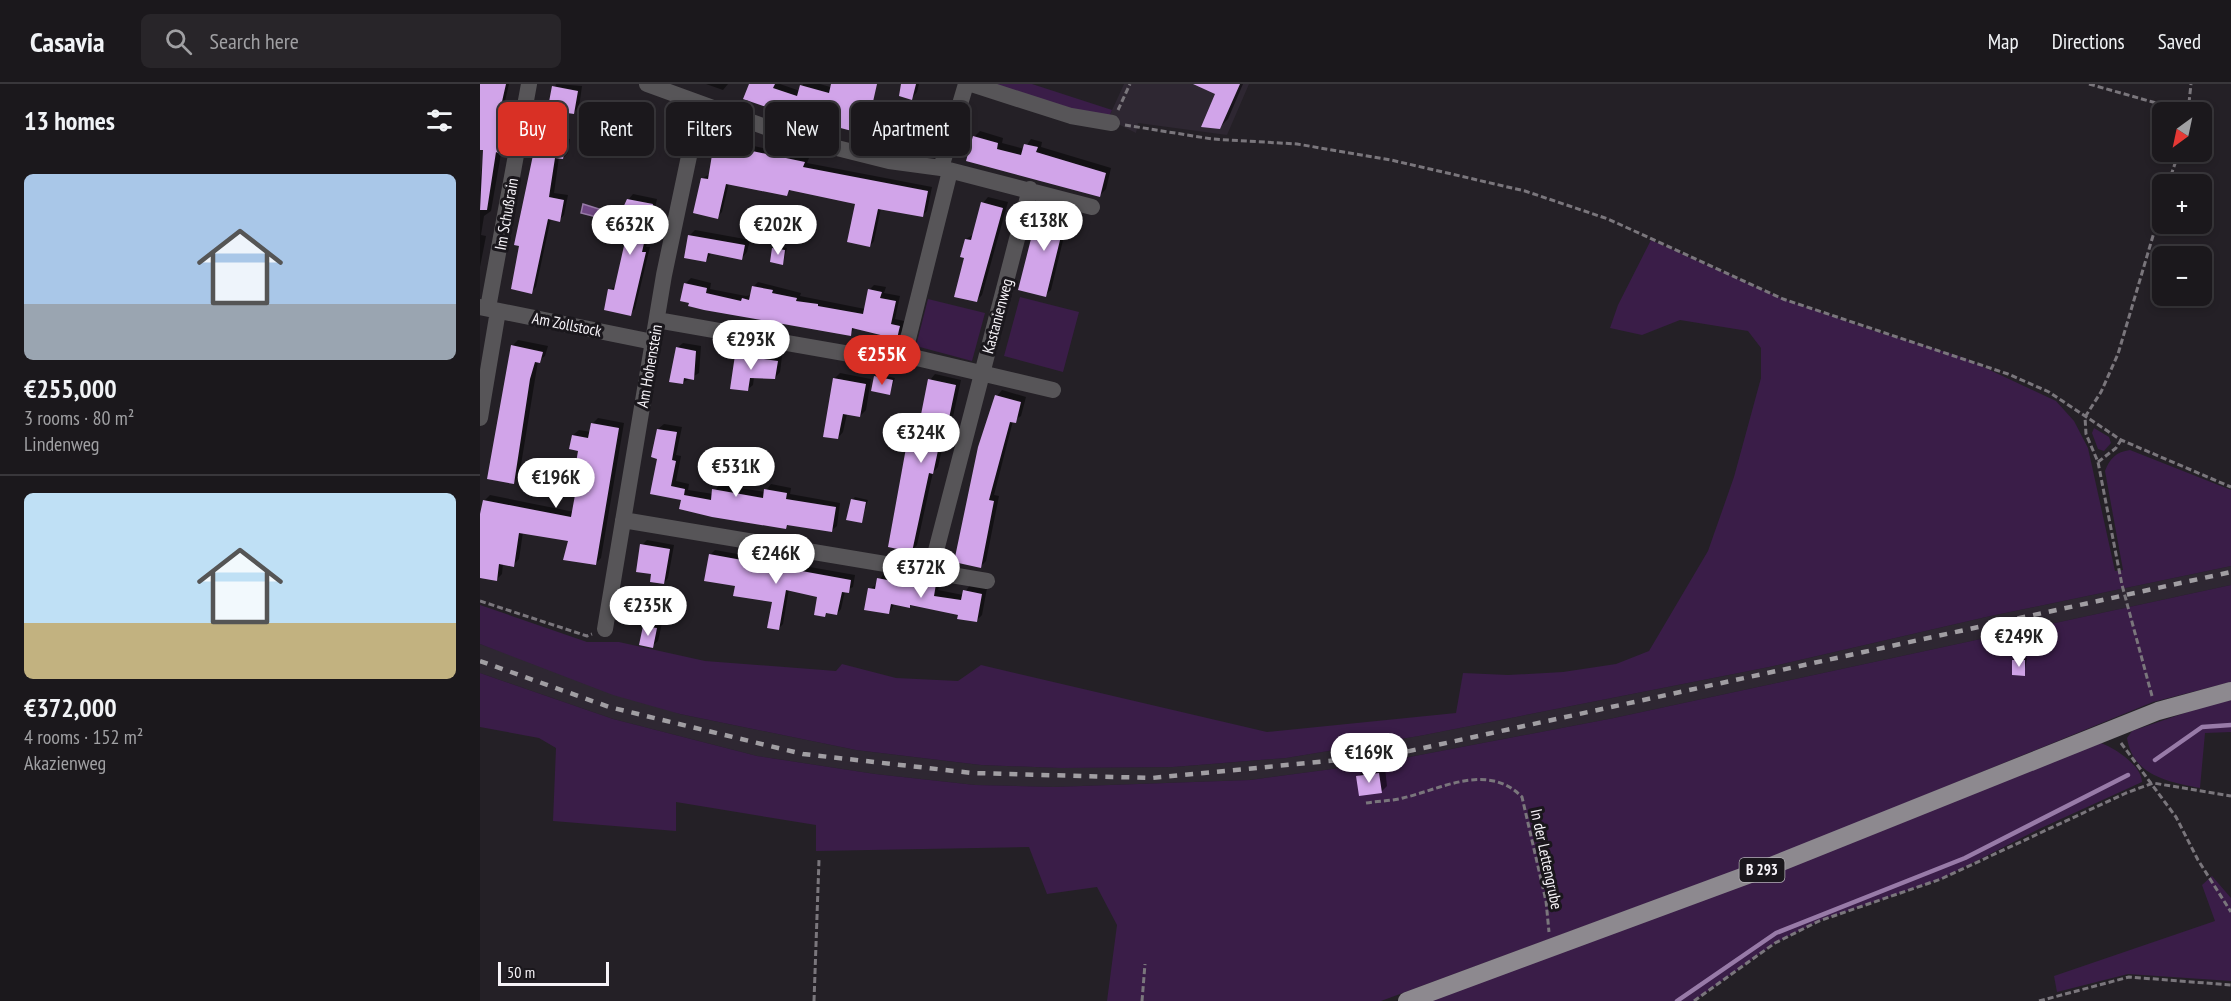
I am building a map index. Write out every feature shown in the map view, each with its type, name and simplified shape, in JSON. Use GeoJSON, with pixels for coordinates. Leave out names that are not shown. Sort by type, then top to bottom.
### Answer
{"type":"FeatureCollection","features":[{"type":"Feature","properties":{"kind":"main road","name":"B 293"},"geometry":{"type":"LineString","coordinates":[[1407,1001],[1761,870],[2158,711],[2231,691]]}},
{"type":"Feature","properties":{"kind":"street","name":"Im Schußrain"},"geometry":{"type":"LineString","coordinates":[[480,418],[489,309],[529,84]]}},
{"type":"Feature","properties":{"kind":"street"},"geometry":{"type":"LineString","coordinates":[[647,84],[695,102]]}},
{"type":"Feature","properties":{"kind":"street"},"geometry":{"type":"LineString","coordinates":[[904,355],[966,84]]}},
{"type":"Feature","properties":{"kind":"street"},"geometry":{"type":"LineString","coordinates":[[971,84],[1071,116],[1112,123]]}},
{"type":"Feature","properties":{"kind":"street"},"geometry":{"type":"LineString","coordinates":[[753,123],[793,137],[889,161],[946,170],[1030,189],[1092,207]]}},
{"type":"Feature","properties":{"kind":"street","name":"Am Hohenstein"},"geometry":{"type":"LineString","coordinates":[[605,628],[653,342],[690,156]]}},
{"type":"Feature","properties":{"kind":"street","name":"Kastanienweg"},"geometry":{"type":"LineString","coordinates":[[931,570],[1030,189]]}},
{"type":"Feature","properties":{"kind":"street","name":"Am Zollstock"},"geometry":{"type":"LineString","coordinates":[[489,309],[653,342]]}},
{"type":"Feature","properties":{"kind":"street","name":"Kastanienweg"},"geometry":{"type":"LineString","coordinates":[[657,320],[884,360],[904,355],[1053,390]]}},
{"type":"Feature","properties":{"kind":"street"},"geometry":{"type":"LineString","coordinates":[[623,520],[987,581]]}},
{"type":"Feature","properties":{"kind":"path"},"geometry":{"type":"LineString","coordinates":[[1130,84],[1112,123],[1212,139],[1296,144],[1370,156],[1525,191],[1608,219],[1783,299],[2008,374],[2049,392],[2121,440],[2231,487]]}},
{"type":"Feature","properties":{"kind":"path"},"geometry":{"type":"LineString","coordinates":[[2088,84],[2152,102]]}},
{"type":"Feature","properties":{"kind":"path"},"geometry":{"type":"LineString","coordinates":[[2189,102],[2191,84]]}},
{"type":"Feature","properties":{"kind":"path"},"geometry":{"type":"LineString","coordinates":[[2154,234],[2118,354],[2101,392],[2085,417],[2086,434],[2098,462],[2122,585],[2158,711]]}},
{"type":"Feature","properties":{"kind":"path"},"geometry":{"type":"LineString","coordinates":[[2098,462],[2116,448],[2121,440]]}},
{"type":"Feature","properties":{"kind":"path"},"geometry":{"type":"LineString","coordinates":[[480,601],[587,636],[605,628]]}},
{"type":"Feature","properties":{"kind":"path"},"geometry":{"type":"LineString","coordinates":[[2113,729],[2135,763],[2153,783],[2176,817],[2198,860],[2231,912]]}},
{"type":"Feature","properties":{"kind":"path","name":"In der Lettengrube"},"geometry":{"type":"LineString","coordinates":[[1366,803],[1404,798],[1450,782],[1478,780],[1504,784],[1515,789],[1522,797],[1531,845],[1546,901],[1551,946]]}},
{"type":"Feature","properties":{"kind":"path"},"geometry":{"type":"LineString","coordinates":[[1694,1001],[1775,943],[1810,926],[1941,879],[2153,783],[2231,796]]}},
{"type":"Feature","properties":{"kind":"path"},"geometry":{"type":"LineString","coordinates":[[814,1001],[819,860]]}},
{"type":"Feature","properties":{"kind":"path"},"geometry":{"type":"LineString","coordinates":[[1142,1001],[1145,964]]}},
{"type":"Feature","properties":{"kind":"path"},"geometry":{"type":"LineString","coordinates":[[2039,1001],[2129,977],[2231,985]]}},
{"type":"Feature","properties":{"kind":"shaded area"},"geometry":{"type":"Polygon","coordinates":[[[984,84],[1032,84],[1112,110],[1108,119],[984,84]]]}},
{"type":"Feature","properties":{"kind":"shaded area"},"geometry":{"type":"Polygon","coordinates":[[[1124,84],[1249,84],[1227,135],[1138,123],[1136,133],[1108,119],[1124,84]]]}},
{"type":"Feature","properties":{"kind":"shaded area"},"geometry":{"type":"Polygon","coordinates":[[[583,204],[599,209],[597,217],[581,213],[583,204]]]}},
{"type":"Feature","properties":{"kind":"shaded area"},"geometry":{"type":"Polygon","coordinates":[[[1651,240],[1783,299],[1875,331],[1962,357],[2056,401],[2074,421],[2088,448],[2115,571],[2123,570],[2105,471],[2111,459],[2117,454],[2130,450],[2231,490],[2231,566],[1986,617],[1769,667],[1419,736],[1286,758],[1173,767],[1061,768],[981,765],[856,750],[680,714],[613,695],[480,644],[480,605],[587,642],[619,642],[705,661],[836,671],[842,664],[896,678],[958,681],[981,665],[1267,732],[1456,713],[1463,673],[1508,675],[1563,672],[1616,664],[1649,651],[1708,551],[1734,477],[1761,378],[1761,348],[1748,331],[1680,320],[1642,335],[1610,328],[1618,305],[1651,240]]]}},
{"type":"Feature","properties":{"kind":"shaded area"},"geometry":{"type":"Polygon","coordinates":[[[1020,297],[1079,312],[1063,372],[1004,356],[1020,297]]]}},
{"type":"Feature","properties":{"kind":"shaded area"},"geometry":{"type":"Polygon","coordinates":[[[928,299],[985,313],[972,361],[916,346],[928,299]]]}},
{"type":"Feature","properties":{"kind":"shaded area"},"geometry":{"type":"Polygon","coordinates":[[[2094,428],[2109,437],[2111,443],[2104,451],[2098,449],[2092,433],[2094,428]]]}},
{"type":"Feature","properties":{"kind":"shaded area"},"geometry":{"type":"Polygon","coordinates":[[[2231,566],[2231,585],[1614,718],[1378,763],[1250,780],[1054,787],[975,785],[875,774],[757,756],[613,719],[480,673],[480,644],[680,714],[856,750],[981,765],[1061,768],[1173,767],[1286,758],[1419,736],[1769,667],[1986,617],[2231,566]]]}},
{"type":"Feature","properties":{"kind":"shaded area"},"geometry":{"type":"Polygon","coordinates":[[[2231,585],[2231,682],[2153,702],[1788,851],[1381,1001],[1107,1001],[1117,925],[1097,887],[1047,894],[1029,847],[816,851],[816,825],[676,802],[676,831],[553,821],[556,748],[539,738],[480,727],[480,673],[613,719],[757,756],[875,774],[975,785],[1054,787],[1250,780],[1378,763],[1614,718],[2231,585]],[[2012,660],[2012,675],[2024,676],[2025,660],[2012,660]]]}},
{"type":"Feature","properties":{"kind":"shaded area"},"geometry":{"type":"Polygon","coordinates":[[[2231,700],[2231,732],[2205,733],[2200,788],[2165,780],[2154,775],[2137,761],[2131,751],[2127,738],[2132,731],[2202,707],[2231,700]]]}},
{"type":"Feature","properties":{"kind":"shaded area"},"geometry":{"type":"Polygon","coordinates":[[[2101,743],[2120,753],[2133,764],[2142,782],[2039,829],[1941,879],[1819,921],[1775,943],[1694,1001],[1428,1001],[2101,743]]]}},
{"type":"Feature","properties":{"kind":"shaded area"},"geometry":{"type":"Polygon","coordinates":[[[2212,876],[2231,898],[2231,981],[2128,974],[2057,992],[2054,976],[2215,921],[2202,885],[2212,876]]]}},
{"type":"Feature","properties":{"kind":"building"},"geometry":{"type":"Polygon","coordinates":[[[480,84],[506,84],[502,102],[498,102],[498,153],[496,152],[487,210],[480,210],[483,150],[480,150],[480,84]]]}},
{"type":"Feature","properties":{"kind":"building"},"geometry":{"type":"Polygon","coordinates":[[[749,84],[775,84],[773,88],[797,96],[800,85],[829,93],[831,84],[877,84],[873,102],[851,102],[851,131],[839,128],[839,102],[765,102],[765,107],[743,99],[749,84]]]}},
{"type":"Feature","properties":{"kind":"building"},"geometry":{"type":"Polygon","coordinates":[[[901,84],[916,84],[912,100],[899,96],[901,84]]]}},
{"type":"Feature","properties":{"kind":"building"},"geometry":{"type":"Polygon","coordinates":[[[1193,84],[1240,84],[1220,129],[1201,127],[1215,94],[1193,84]]]}},
{"type":"Feature","properties":{"kind":"building"},"geometry":{"type":"Polygon","coordinates":[[[552,86],[578,91],[574,114],[567,113],[567,102],[549,102],[552,86]]]}},
{"type":"Feature","properties":{"kind":"building"},"geometry":{"type":"Polygon","coordinates":[[[973,136],[998,143],[997,149],[1021,155],[1024,144],[1038,147],[1036,152],[1106,173],[1100,197],[966,161],[967,156],[970,156],[973,136]]]}},
{"type":"Feature","properties":{"kind":"building"},"geometry":{"type":"Polygon","coordinates":[[[753,151],[765,154],[765,156],[805,162],[803,167],[928,191],[923,217],[878,209],[870,247],[847,242],[855,204],[789,190],[787,196],[726,184],[718,219],[693,213],[701,178],[708,179],[712,156],[753,156],[753,151]]]}},
{"type":"Feature","properties":{"kind":"building"},"geometry":{"type":"Polygon","coordinates":[[[533,156],[564,156],[563,159],[555,158],[549,197],[564,200],[560,222],[548,219],[532,294],[511,289],[519,246],[514,245],[533,156]]]}},
{"type":"Feature","properties":{"kind":"building"},"geometry":{"type":"Polygon","coordinates":[[[627,199],[653,204],[642,252],[646,252],[631,316],[604,310],[608,289],[614,290],[626,237],[611,234],[627,199]]]}},
{"type":"Feature","properties":{"kind":"building"},"geometry":{"type":"Polygon","coordinates":[[[981,202],[1003,208],[977,302],[954,297],[964,258],[960,257],[965,239],[971,240],[981,202]]]}},
{"type":"Feature","properties":{"kind":"building"},"geometry":{"type":"Polygon","coordinates":[[[1046,206],[1072,213],[1068,229],[1063,228],[1046,297],[1018,290],[1032,235],[1038,237],[1046,206]]]}},
{"type":"Feature","properties":{"kind":"building"},"geometry":{"type":"Polygon","coordinates":[[[688,235],[745,245],[742,260],[708,253],[706,262],[684,258],[688,235]]]}},
{"type":"Feature","properties":{"kind":"building"},"geometry":{"type":"Polygon","coordinates":[[[772,248],[785,250],[783,265],[770,262],[772,248]]]}},
{"type":"Feature","properties":{"kind":"building"},"geometry":{"type":"Polygon","coordinates":[[[684,283],[707,288],[706,293],[741,301],[742,298],[749,300],[752,286],[797,298],[796,301],[863,314],[868,289],[882,292],[880,298],[896,301],[891,324],[900,326],[897,339],[852,328],[851,336],[688,306],[689,303],[680,301],[684,283]]]}},
{"type":"Feature","properties":{"kind":"building"},"geometry":{"type":"Polygon","coordinates":[[[511,345],[543,352],[540,363],[535,362],[530,379],[514,484],[487,479],[511,345]]]}},
{"type":"Feature","properties":{"kind":"building"},"geometry":{"type":"Polygon","coordinates":[[[676,347],[696,351],[694,380],[684,378],[683,384],[669,382],[676,347]]]}},
{"type":"Feature","properties":{"kind":"building"},"geometry":{"type":"Polygon","coordinates":[[[735,355],[778,361],[775,379],[750,378],[748,391],[730,389],[735,355]]]}},
{"type":"Feature","properties":{"kind":"building"},"geometry":{"type":"Polygon","coordinates":[[[874,376],[893,380],[890,395],[871,391],[874,376]]]}},
{"type":"Feature","properties":{"kind":"building"},"geometry":{"type":"Polygon","coordinates":[[[833,378],[866,384],[860,417],[843,414],[838,439],[823,437],[833,378]]]}},
{"type":"Feature","properties":{"kind":"building"},"geometry":{"type":"Polygon","coordinates":[[[928,379],[956,385],[944,442],[940,441],[933,474],[929,473],[912,552],[888,547],[906,448],[914,450],[928,379]]]}},
{"type":"Feature","properties":{"kind":"building"},"geometry":{"type":"Polygon","coordinates":[[[995,395],[1021,402],[1016,423],[1010,422],[989,500],[994,501],[981,568],[954,562],[978,447],[995,395]]]}},
{"type":"Feature","properties":{"kind":"building"},"geometry":{"type":"Polygon","coordinates":[[[591,423],[619,428],[596,565],[563,560],[568,541],[519,533],[514,567],[499,564],[497,581],[480,578],[480,514],[483,500],[571,517],[575,495],[544,490],[548,470],[574,475],[578,451],[569,449],[572,435],[588,438],[591,423]]]}},
{"type":"Feature","properties":{"kind":"building"},"geometry":{"type":"Polygon","coordinates":[[[657,429],[677,432],[672,460],[676,461],[671,486],[685,489],[684,495],[711,500],[712,489],[763,498],[764,489],[787,493],[786,499],[836,507],[832,532],[787,525],[786,529],[712,517],[679,509],[681,500],[650,494],[657,459],[651,457],[657,429]]]}},
{"type":"Feature","properties":{"kind":"building"},"geometry":{"type":"Polygon","coordinates":[[[851,499],[866,502],[862,523],[846,520],[851,499]]]}},
{"type":"Feature","properties":{"kind":"building"},"geometry":{"type":"Polygon","coordinates":[[[640,544],[670,549],[664,584],[650,582],[651,574],[636,572],[640,544]]]}},
{"type":"Feature","properties":{"kind":"building"},"geometry":{"type":"Polygon","coordinates":[[[709,554],[851,580],[849,593],[842,592],[837,615],[826,613],[825,617],[814,615],[817,597],[786,590],[779,630],[767,628],[772,602],[733,596],[735,586],[704,581],[709,554]]]}},
{"type":"Feature","properties":{"kind":"building"},"geometry":{"type":"Polygon","coordinates":[[[877,578],[913,585],[914,580],[936,584],[934,596],[961,600],[963,590],[982,594],[977,622],[957,619],[958,615],[910,605],[910,608],[891,604],[889,614],[864,610],[868,588],[875,589],[877,578]]]}},
{"type":"Feature","properties":{"kind":"building"},"geometry":{"type":"Polygon","coordinates":[[[632,594],[655,599],[649,627],[626,621],[632,594]]]}},
{"type":"Feature","properties":{"kind":"building"},"geometry":{"type":"Polygon","coordinates":[[[643,626],[657,628],[653,648],[639,645],[643,626]]]}},
{"type":"Feature","properties":{"kind":"building"},"geometry":{"type":"Polygon","coordinates":[[[2012,660],[2025,660],[2025,676],[2012,675],[2012,660]]]}},
{"type":"Feature","properties":{"kind":"building"},"geometry":{"type":"Polygon","coordinates":[[[1379,773],[1382,793],[1359,796],[1356,776],[1379,773]]]}},
{"type":"Feature","properties":{"kind":"waterway"},"geometry":{"type":"LineString","coordinates":[[2155,760],[2202,727],[2231,725]]}},
{"type":"Feature","properties":{"kind":"waterway"},"geometry":{"type":"LineString","coordinates":[[1677,1001],[1776,933],[1965,858],[2128,775]]}},
{"type":"Feature","properties":{"kind":"railway"},"geometry":{"type":"LineString","coordinates":[[480,661],[609,707],[803,754],[972,773],[1152,778],[1391,755],[2231,572]]}}]}
